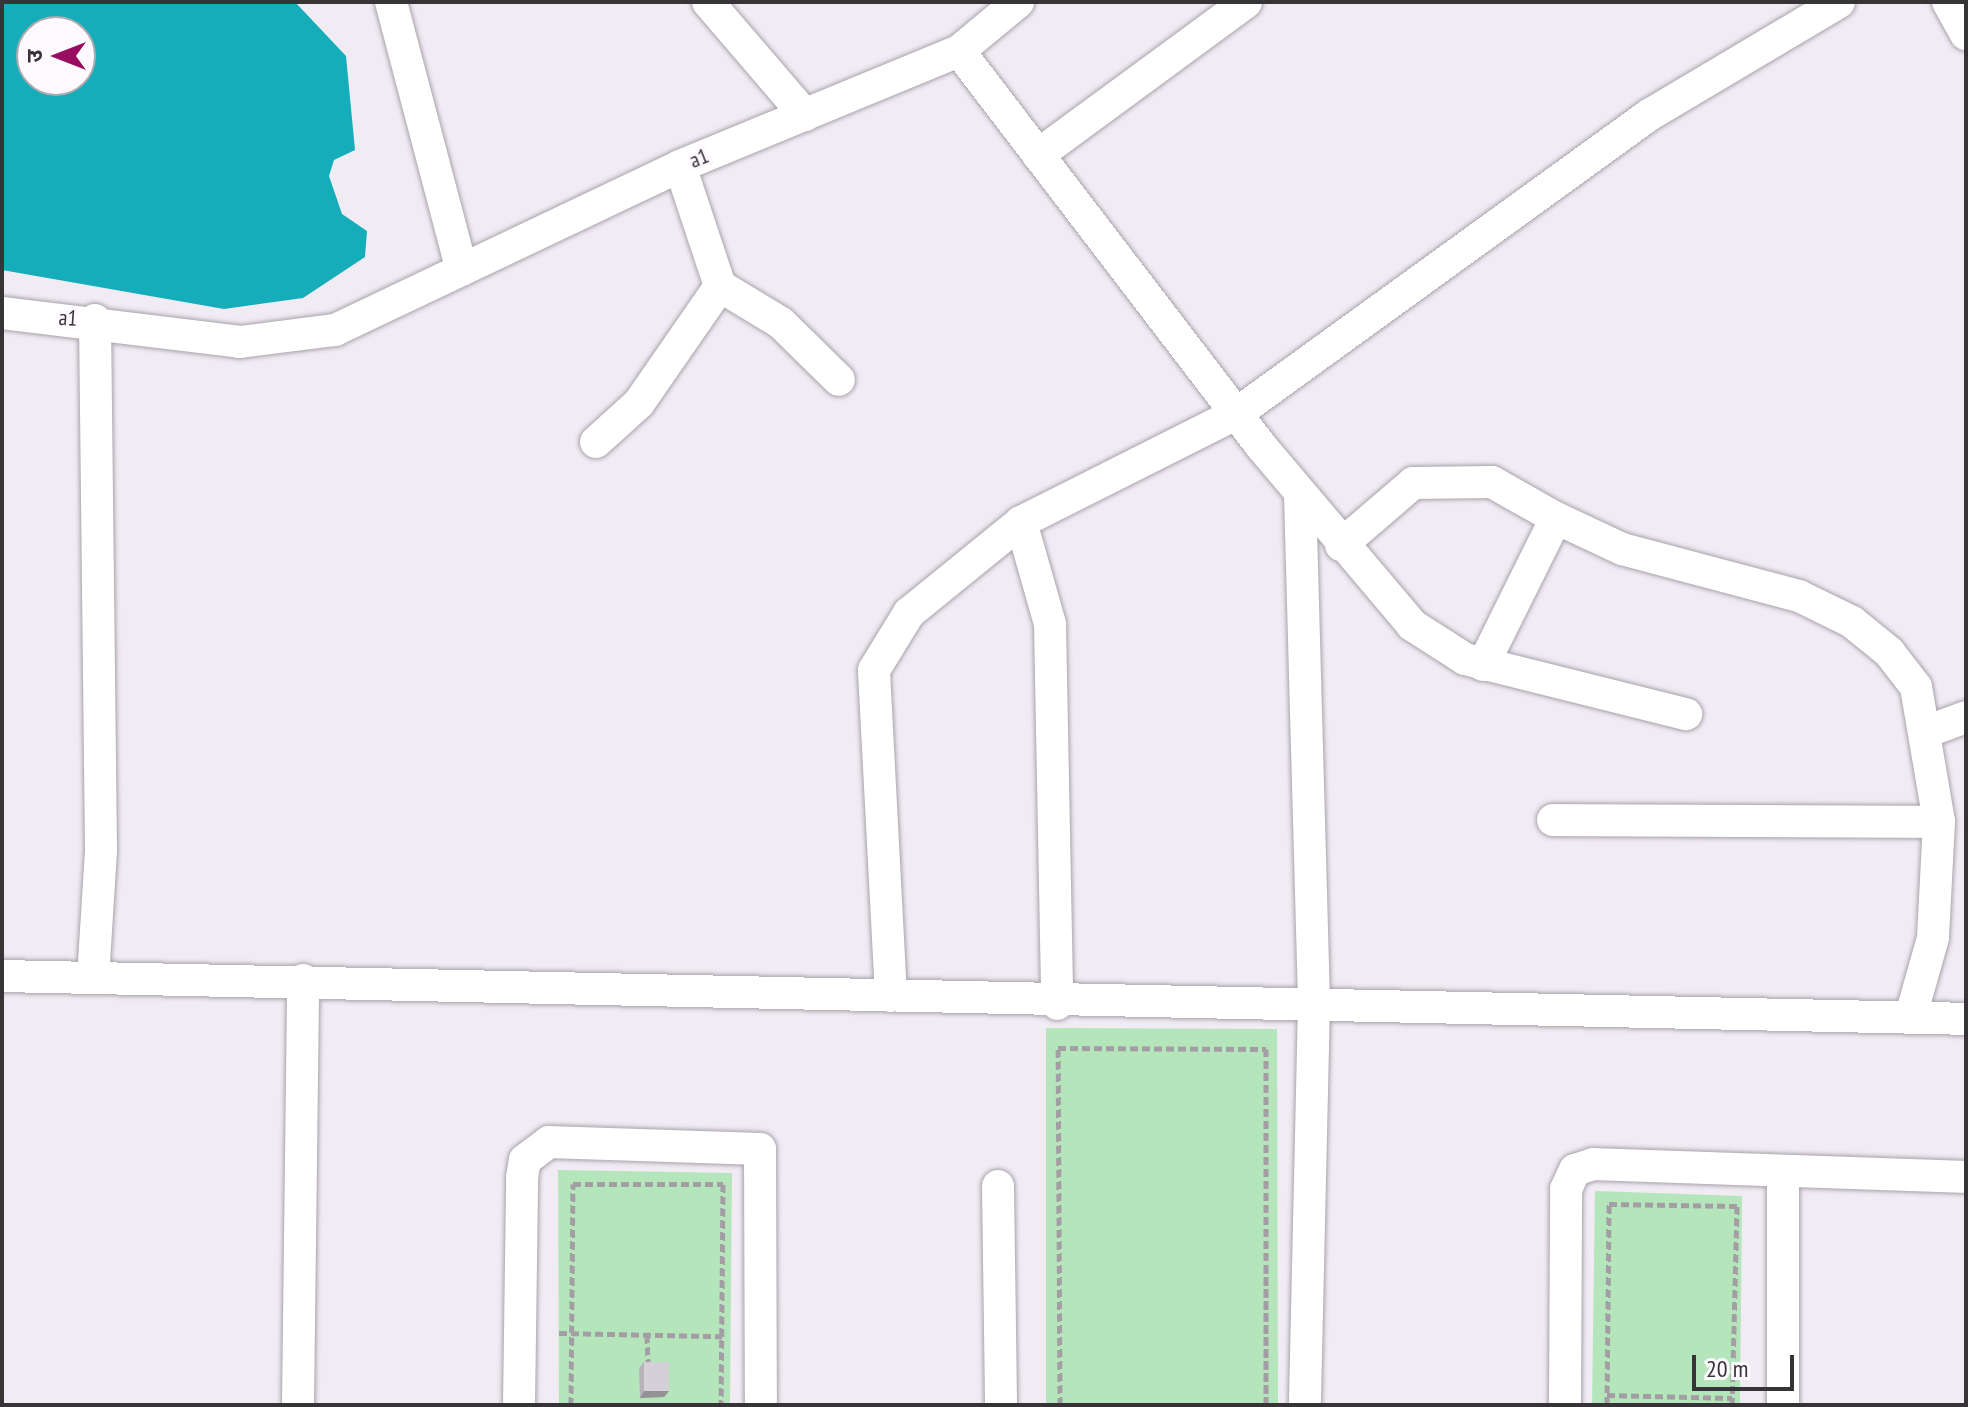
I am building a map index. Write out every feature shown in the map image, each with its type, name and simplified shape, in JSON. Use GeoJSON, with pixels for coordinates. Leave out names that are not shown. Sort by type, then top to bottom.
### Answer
{"type":"FeatureCollection","features":[{"type":"Feature","properties":{"kind":"street"},"geometry":{"type":"LineString","coordinates":[[391,2],[462,270]]}},
{"type":"Feature","properties":{"kind":"street"},"geometry":{"type":"LineString","coordinates":[[708,2],[805,115]]}},
{"type":"Feature","properties":{"kind":"street","name":"a1"},"geometry":{"type":"LineString","coordinates":[[2,313],[95,320],[240,342],[285,340],[335,330],[680,166],[959,51],[1018,2]]}},
{"type":"Feature","properties":{"kind":"street"},"geometry":{"type":"LineString","coordinates":[[1038,155],[1246,2]]}},
{"type":"Feature","properties":{"kind":"street"},"geometry":{"type":"LineString","coordinates":[[1948,2],[1966,34]]}},
{"type":"Feature","properties":{"kind":"street"},"geometry":{"type":"LineString","coordinates":[[891,996],[874,670],[882,646],[909,613],[1021,522],[1236,414],[1649,115],[1834,3]]}},
{"type":"Feature","properties":{"kind":"street"},"geometry":{"type":"LineString","coordinates":[[959,51],[1236,414],[1341,545],[1412,625],[1483,665],[1686,714]]}},
{"type":"Feature","properties":{"kind":"street"},"geometry":{"type":"LineString","coordinates":[[680,166],[720,286],[781,323],[839,380]]}},
{"type":"Feature","properties":{"kind":"street"},"geometry":{"type":"LineString","coordinates":[[596,442],[639,403],[720,286]]}},
{"type":"Feature","properties":{"kind":"street"},"geometry":{"type":"LineString","coordinates":[[93,978],[101,850],[95,320]]}},
{"type":"Feature","properties":{"kind":"street"},"geometry":{"type":"LineString","coordinates":[[1341,545],[1413,483],[1492,482],[1556,518],[1622,549],[1799,596],[1852,622],[1889,652],[1916,687],[1928,731],[1939,822],[1933,938],[1911,1016]]}},
{"type":"Feature","properties":{"kind":"street"},"geometry":{"type":"LineString","coordinates":[[1300,494],[1314,1003],[1305,1405]]}},
{"type":"Feature","properties":{"kind":"street"},"geometry":{"type":"LineString","coordinates":[[1483,665],[1556,518]]}},
{"type":"Feature","properties":{"kind":"street"},"geometry":{"type":"LineString","coordinates":[[1021,522],[1039,568],[1051,636],[1057,1004]]}},
{"type":"Feature","properties":{"kind":"street"},"geometry":{"type":"LineString","coordinates":[[1928,731],[1966,717]]}},
{"type":"Feature","properties":{"kind":"street"},"geometry":{"type":"LineString","coordinates":[[1553,820],[1939,822]]}},
{"type":"Feature","properties":{"kind":"street"},"geometry":{"type":"LineString","coordinates":[[2,976],[303,980],[891,996],[1057,1004],[1314,1003],[1966,1019]]}},
{"type":"Feature","properties":{"kind":"street"},"geometry":{"type":"LineString","coordinates":[[298,1405],[303,980]]}},
{"type":"Feature","properties":{"kind":"street"},"geometry":{"type":"LineString","coordinates":[[519,1405],[525,1160],[534,1148],[564,1142],[760,1149],[761,1405]]}},
{"type":"Feature","properties":{"kind":"street"},"geometry":{"type":"LineString","coordinates":[[1565,1405],[1566,1189],[1575,1170],[1593,1164],[1783,1174],[1966,1177]]}},
{"type":"Feature","properties":{"kind":"street"},"geometry":{"type":"LineString","coordinates":[[1783,1174],[1783,1405]]}},
{"type":"Feature","properties":{"kind":"street"},"geometry":{"type":"LineString","coordinates":[[998,1186],[1001,1405]]}},
{"type":"Feature","properties":{"kind":"path"},"geometry":{"type":"LineString","coordinates":[[1060,1405],[1058,1048],[1266,1049],[1266,1405]]}},
{"type":"Feature","properties":{"kind":"path"},"geometry":{"type":"LineString","coordinates":[[571,1405],[573,1184],[723,1184],[721,1405]]}},
{"type":"Feature","properties":{"kind":"path"},"geometry":{"type":"LineString","coordinates":[[1607,1395],[1732,1401],[1737,1206],[1609,1204],[1607,1395],[1607,1405]]}},
{"type":"Feature","properties":{"kind":"path"},"geometry":{"type":"LineString","coordinates":[[559,1333],[722,1336]]}},
{"type":"Feature","properties":{"kind":"path"},"geometry":{"type":"LineString","coordinates":[[647,1335],[648,1368]]}},
{"type":"Feature","properties":{"kind":"path"},"geometry":{"type":"LineString","coordinates":[[1675,1397],[1675,1405]]}},
{"type":"Feature","properties":{"kind":"green space"},"geometry":{"type":"Polygon","coordinates":[[[1046,1028],[1277,1029],[1278,1405],[1046,1405],[1046,1028]]]}},
{"type":"Feature","properties":{"kind":"green space"},"geometry":{"type":"Polygon","coordinates":[[[558,1170],[732,1173],[730,1405],[559,1405],[558,1170]]]}},
{"type":"Feature","properties":{"kind":"green space"},"geometry":{"type":"Polygon","coordinates":[[[1595,1191],[1742,1196],[1740,1405],[1592,1405],[1595,1191]]]}},
{"type":"Feature","properties":{"kind":"water"},"geometry":{"type":"Polygon","coordinates":[[[2,2],[295,2],[346,56],[355,150],[334,160],[329,176],[342,214],[367,231],[365,257],[303,298],[224,309],[2,270],[2,2]]]}},
{"type":"Feature","properties":{"kind":"building"},"geometry":{"type":"Polygon","coordinates":[[[644,1362],[669,1362],[669,1391],[644,1391],[644,1362]]]}}]}
